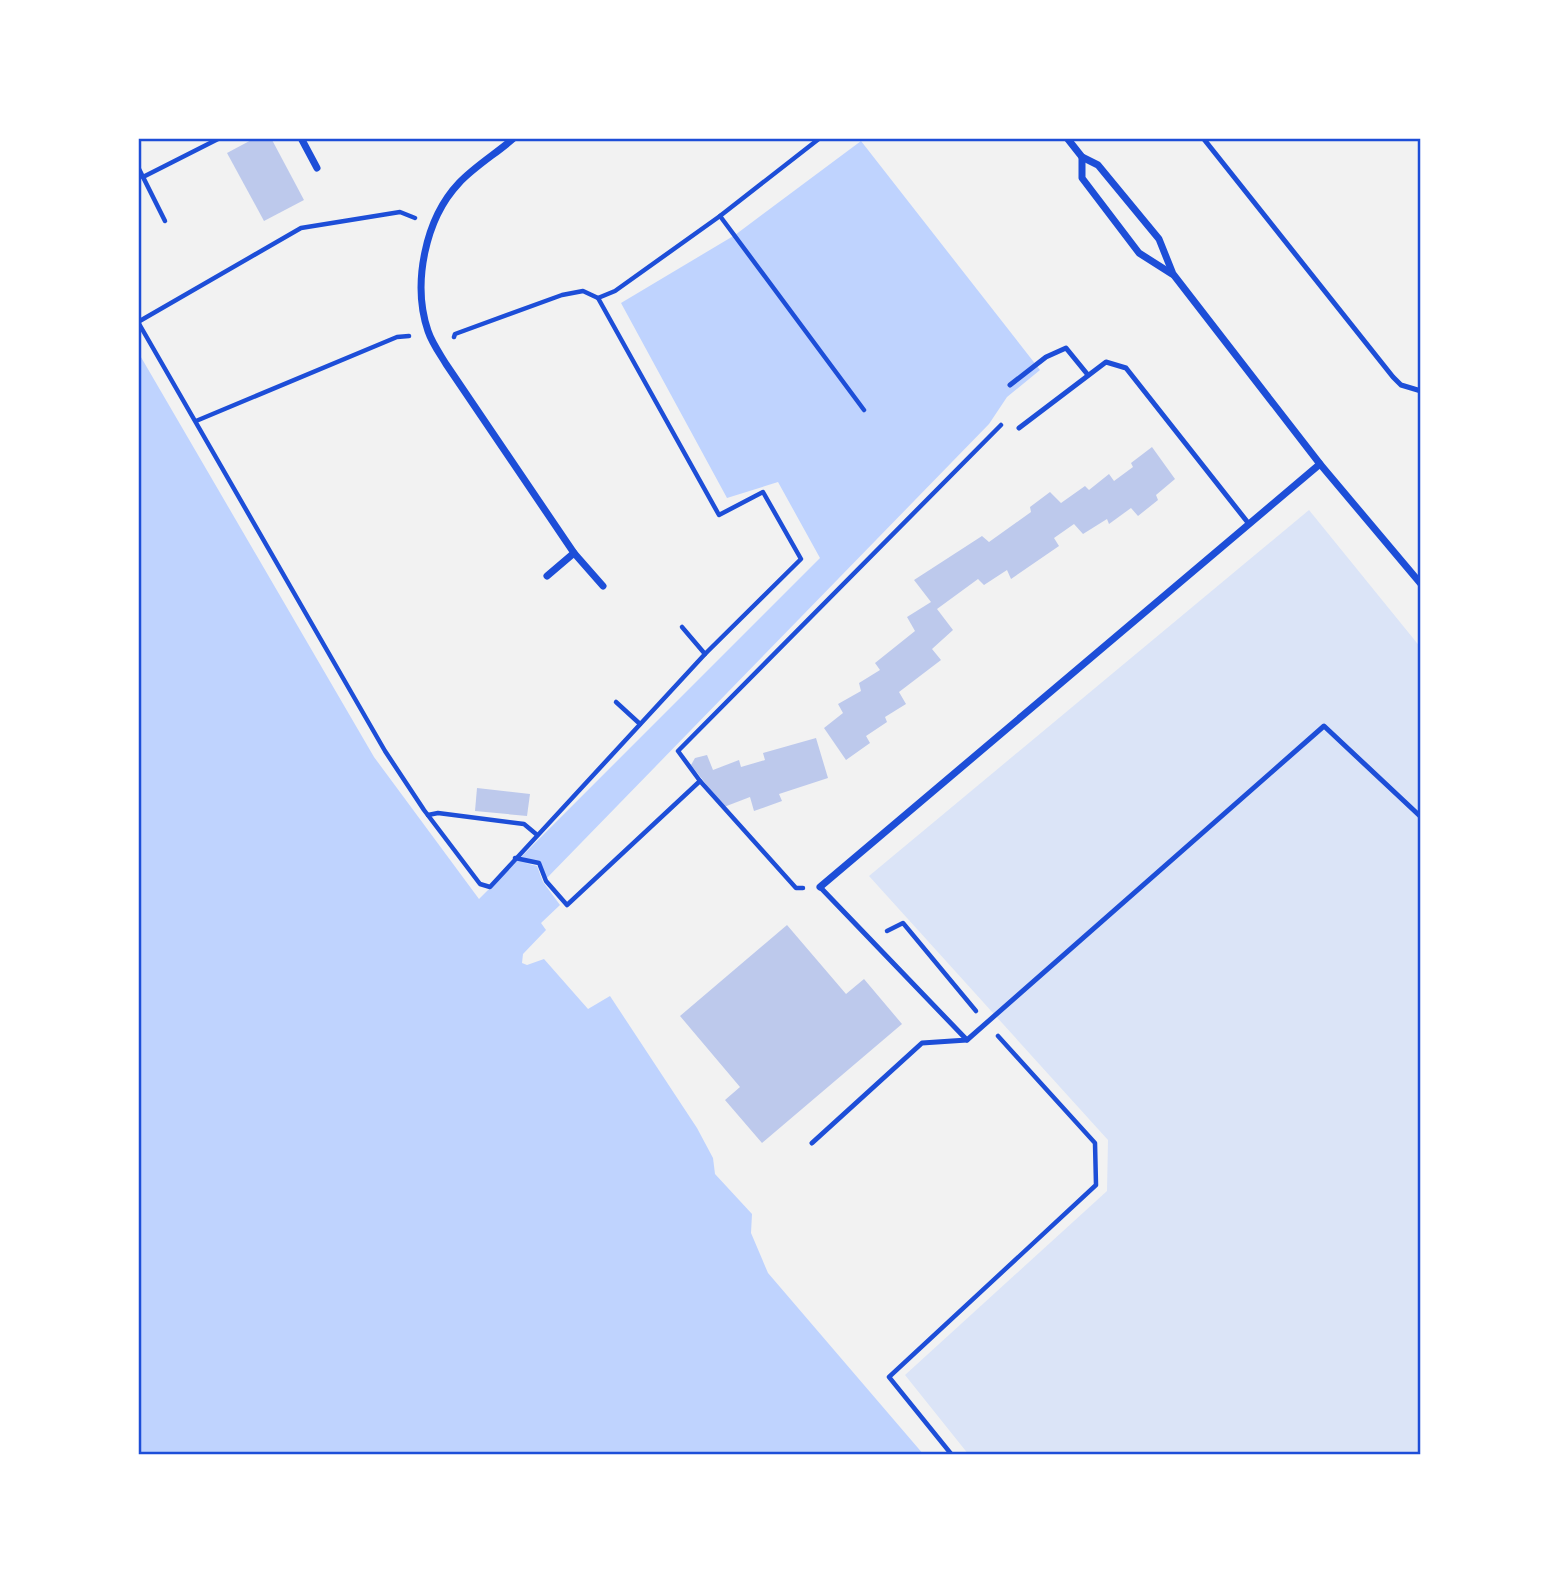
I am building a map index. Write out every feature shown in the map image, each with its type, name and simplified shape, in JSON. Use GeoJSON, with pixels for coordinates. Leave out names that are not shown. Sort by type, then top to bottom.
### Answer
{"type":"FeatureCollection","features":[{"type":"Feature","properties":{"kind":"street"},"geometry":{"type":"LineString","coordinates":[[302,138],[317,168]]}},
{"type":"Feature","properties":{"kind":"street"},"geometry":{"type":"LineString","coordinates":[[514,138],[459,183],[433,224],[421,284],[428,334],[574,553],[603,586]]}},
{"type":"Feature","properties":{"kind":"street"},"geometry":{"type":"LineString","coordinates":[[1067,138],[1082,157],[1098,165],[1158,239],[1173,274],[1320,464],[1421,584]]}},
{"type":"Feature","properties":{"kind":"street"},"geometry":{"type":"LineString","coordinates":[[1082,157],[1082,178],[1139,253],[1173,274]]}},
{"type":"Feature","properties":{"kind":"street"},"geometry":{"type":"LineString","coordinates":[[820,887],[1320,464]]}},
{"type":"Feature","properties":{"kind":"street"},"geometry":{"type":"LineString","coordinates":[[547,576],[574,553]]}},
{"type":"Feature","properties":{"kind":"lane"},"geometry":{"type":"LineString","coordinates":[[1203,138],[1393,377],[1401,385],[1421,391]]}},
{"type":"Feature","properties":{"kind":"lane"},"geometry":{"type":"LineString","coordinates":[[1010,386],[1046,357],[1066,348],[1088,375]]}},
{"type":"Feature","properties":{"kind":"lane"},"geometry":{"type":"LineString","coordinates":[[1019,428],[1106,362],[1126,368],[1249,524]]}},
{"type":"Feature","properties":{"kind":"lane"},"geometry":{"type":"LineString","coordinates":[[812,1143],[922,1043],[967,1040],[987,1024],[1324,726],[1421,817]]}},
{"type":"Feature","properties":{"kind":"lane"},"geometry":{"type":"LineString","coordinates":[[820,887],[967,1040]]}},
{"type":"Feature","properties":{"kind":"path"},"geometry":{"type":"LineString","coordinates":[[143,177],[220,138]]}},
{"type":"Feature","properties":{"kind":"path"},"geometry":{"type":"LineString","coordinates":[[598,298],[615,291],[720,216],[820,138]]}},
{"type":"Feature","properties":{"kind":"path"},"geometry":{"type":"LineString","coordinates":[[138,167],[165,221]]}},
{"type":"Feature","properties":{"kind":"path"},"geometry":{"type":"LineString","coordinates":[[433,224],[400,212],[301,228],[138,322],[385,751],[428,815],[480,884],[490,887],[705,653],[800,559],[763,492],[719,515],[598,298],[583,290],[562,295],[455,334],[446,364]]}},
{"type":"Feature","properties":{"kind":"path"},"geometry":{"type":"LineString","coordinates":[[720,216],[863,410]]}},
{"type":"Feature","properties":{"kind":"path"},"geometry":{"type":"LineString","coordinates":[[196,421],[397,337],[428,334]]}},
{"type":"Feature","properties":{"kind":"path"},"geometry":{"type":"LineString","coordinates":[[820,887],[796,888],[700,781],[678,751],[1006,419],[1019,428]]}},
{"type":"Feature","properties":{"kind":"path"},"geometry":{"type":"LineString","coordinates":[[682,627],[705,653]]}},
{"type":"Feature","properties":{"kind":"path"},"geometry":{"type":"LineString","coordinates":[[616,702],[640,724]]}},
{"type":"Feature","properties":{"kind":"path"},"geometry":{"type":"LineString","coordinates":[[517,859],[539,863],[546,881],[567,905],[700,781]]}},
{"type":"Feature","properties":{"kind":"path"},"geometry":{"type":"LineString","coordinates":[[428,815],[438,813],[524,824],[536,834]]}},
{"type":"Feature","properties":{"kind":"path"},"geometry":{"type":"LineString","coordinates":[[870,939],[903,923],[987,1024],[1095,1143],[1096,1185],[889,1377],[952,1455]]}},
{"type":"Feature","properties":{"kind":"shaded area"},"geometry":{"type":"Polygon","coordinates":[[[1309,510],[1421,648],[1421,1455],[969,1455],[905,1375],[1107,1191],[1108,1140],[869,876],[1309,510]]]}},
{"type":"Feature","properties":{"kind":"water"},"geometry":{"type":"Polygon","coordinates":[[[861,141],[1040,370],[1007,397],[989,424],[544,881],[538,865],[525,863],[537,866],[543,882],[560,905],[541,923],[546,930],[523,954],[522,963],[527,965],[544,959],[588,1009],[610,996],[697,1128],[713,1158],[715,1174],[752,1214],[751,1233],[768,1273],[924,1455],[138,1455],[138,352],[374,757],[479,899],[820,558],[778,482],[727,498],[621,303],[735,235],[861,141]]]}},
{"type":"Feature","properties":{"kind":"building"},"geometry":{"type":"Polygon","coordinates":[[[255,138],[271,138],[304,200],[264,221],[227,153],[255,138]]]}},
{"type":"Feature","properties":{"kind":"building"},"geometry":{"type":"Polygon","coordinates":[[[1152,447],[1175,479],[1156,495],[1158,500],[1138,516],[1131,508],[1109,524],[1107,519],[1083,534],[1074,524],[1054,538],[1059,546],[1011,579],[1007,570],[984,585],[978,579],[937,609],[953,630],[932,649],[941,660],[899,692],[906,704],[885,717],[887,722],[866,736],[870,743],[846,760],[824,728],[843,713],[838,704],[861,691],[859,683],[880,670],[875,663],[915,631],[907,617],[931,602],[914,580],[982,536],[989,542],[1031,512],[1030,507],[1050,492],[1061,503],[1085,486],[1089,490],[1109,474],[1114,481],[1133,467],[1131,463],[1152,447]]]}},
{"type":"Feature","properties":{"kind":"building"},"geometry":{"type":"Polygon","coordinates":[[[816,738],[828,778],[779,794],[782,801],[754,811],[750,797],[724,807],[691,765],[695,758],[707,755],[713,770],[739,760],[741,767],[765,760],[763,753],[816,738]]]}},
{"type":"Feature","properties":{"kind":"building"},"geometry":{"type":"Polygon","coordinates":[[[477,788],[530,794],[527,816],[475,811],[477,788]]]}},
{"type":"Feature","properties":{"kind":"building"},"geometry":{"type":"Polygon","coordinates":[[[787,925],[846,994],[864,979],[902,1024],[762,1143],[725,1100],[740,1087],[680,1016],[787,925]]]}}]}
